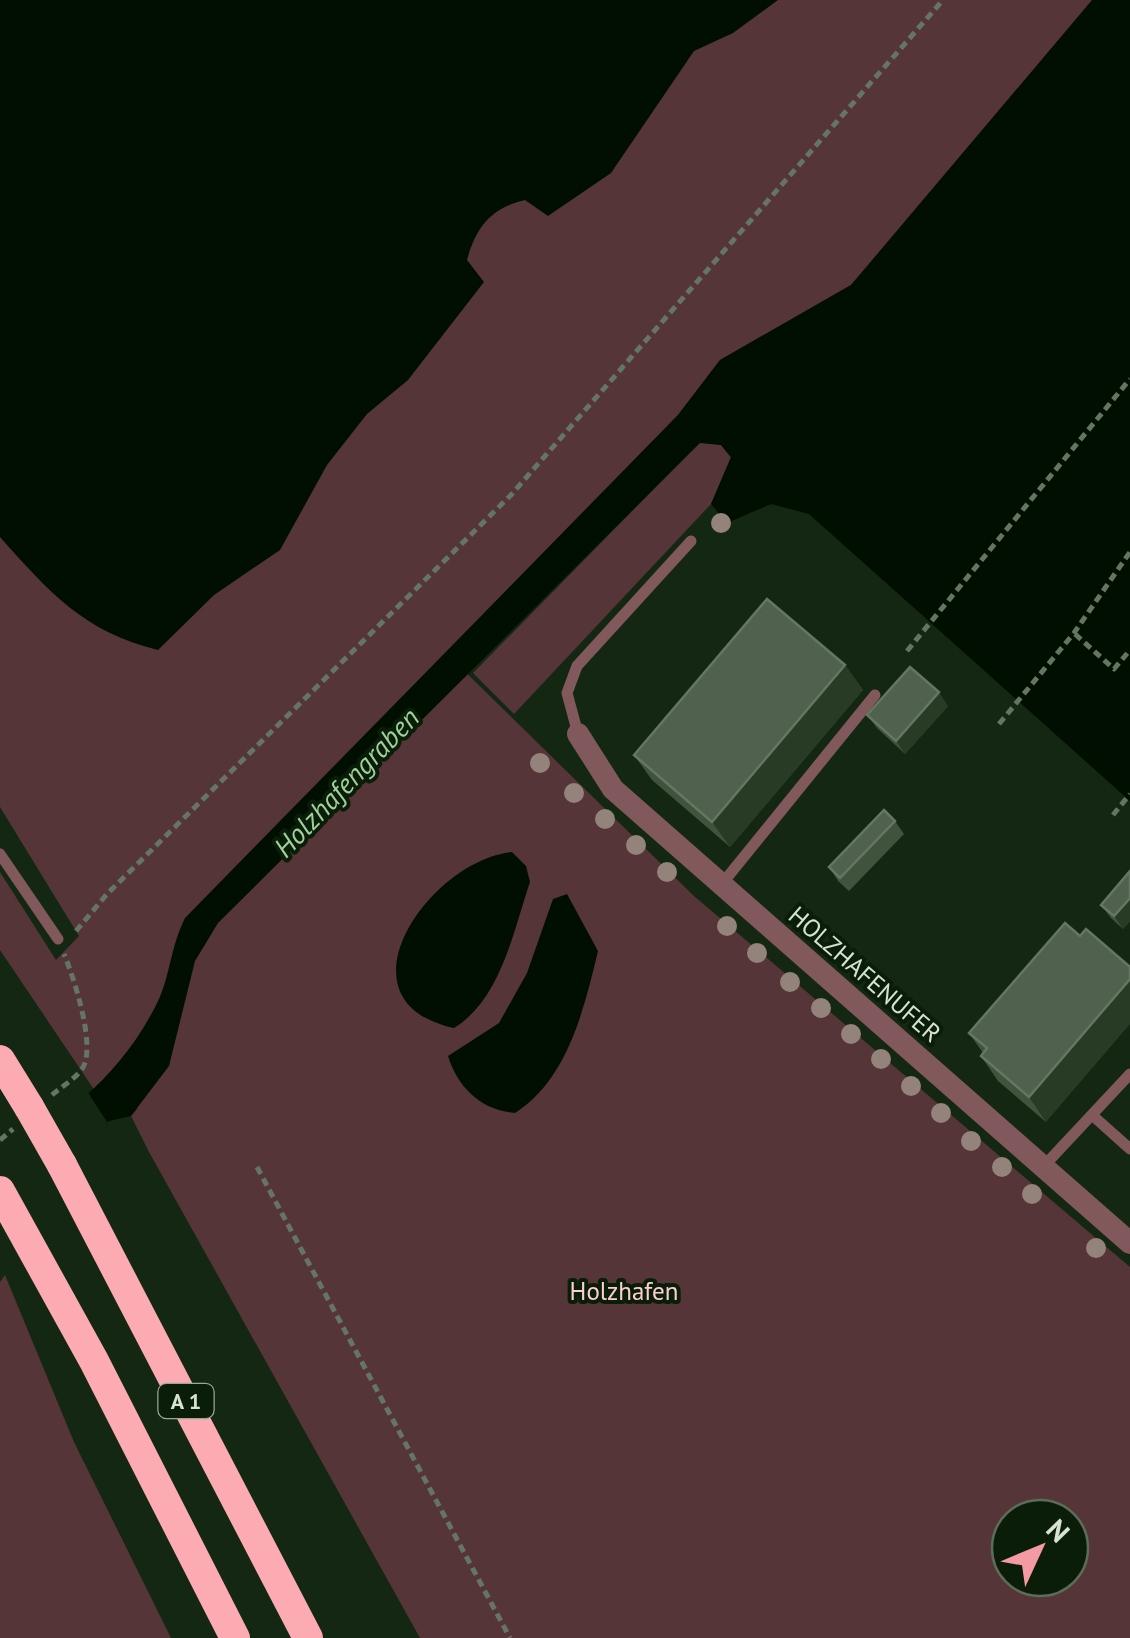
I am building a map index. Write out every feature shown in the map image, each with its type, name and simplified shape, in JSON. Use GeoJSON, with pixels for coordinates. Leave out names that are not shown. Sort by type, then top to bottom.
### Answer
{"type":"FeatureCollection","features":[{"type":"Feature","properties":{"kind":"highway","name":"A 1"},"geometry":{"type":"LineString","coordinates":[[0,1060],[62,1165],[308,1638]]}},
{"type":"Feature","properties":{"kind":"highway","name":"A 1"},"geometry":{"type":"LineString","coordinates":[[4,1198],[94,1361],[235,1638]]}},
{"type":"Feature","properties":{"kind":"street","name":"HOLZHAFENUFER"},"geometry":{"type":"LineString","coordinates":[[578,734],[612,789],[1130,1243]]}},
{"type":"Feature","properties":{"kind":"lane"},"geometry":{"type":"LineString","coordinates":[[578,734],[567,692],[577,666],[691,540]]}},
{"type":"Feature","properties":{"kind":"lane"},"geometry":{"type":"LineString","coordinates":[[722,885],[875,695]]}},
{"type":"Feature","properties":{"kind":"lane"},"geometry":{"type":"LineString","coordinates":[[0,854],[58,938]]}},
{"type":"Feature","properties":{"kind":"lane"},"geometry":{"type":"LineString","coordinates":[[1043,1167],[1130,1074]]}},
{"type":"Feature","properties":{"kind":"lane"},"geometry":{"type":"LineString","coordinates":[[1092,1115],[1130,1149]]}},
{"type":"Feature","properties":{"kind":"path"},"geometry":{"type":"LineString","coordinates":[[0,1140],[84,1068],[86,1051],[73,976],[58,938],[81,929],[107,894],[511,495],[943,0]]}},
{"type":"Feature","properties":{"kind":"path"},"geometry":{"type":"LineString","coordinates":[[906,651],[1130,380]]}},
{"type":"Feature","properties":{"kind":"path"},"geometry":{"type":"LineString","coordinates":[[999,724],[1074,633],[1130,552]]}},
{"type":"Feature","properties":{"kind":"path"},"geometry":{"type":"LineString","coordinates":[[1074,633],[1114,669],[1130,650]]}},
{"type":"Feature","properties":{"kind":"path"},"geometry":{"type":"LineString","coordinates":[[1113,815],[1130,794]]}},
{"type":"Feature","properties":{"kind":"path"},"geometry":{"type":"LineString","coordinates":[[257,1168],[510,1638]]}},
{"type":"Feature","properties":{"kind":"green space","name":"Holzhafen"},"geometry":{"type":"Polygon","coordinates":[[[0,0],[1105,0],[851,285],[720,360],[678,415],[446,653],[694,896],[1130,1267],[1130,1638],[420,1638],[149,1152],[131,1116],[137,1109],[121,1061],[95,1091],[0,950],[0,872],[56,960],[79,936],[0,807],[0,0]]]}},
{"type":"Feature","properties":{"kind":"green space"},"geometry":{"type":"Polygon","coordinates":[[[700,442],[721,445],[731,458],[711,504],[514,714],[473,673],[700,442]]]}},
{"type":"Feature","properties":{"kind":"green space"},"geometry":{"type":"Polygon","coordinates":[[[5,1275],[74,1442],[171,1638],[0,1638],[0,1282],[5,1275]]]}},
{"type":"Feature","properties":{"kind":"water"},"geometry":{"type":"Polygon","coordinates":[[[0,0],[778,0],[733,33],[694,51],[611,173],[548,216],[525,200],[503,208],[487,221],[467,260],[484,282],[408,380],[367,414],[327,465],[280,550],[214,595],[158,650],[88,621],[52,592],[0,537],[0,0]]]}},
{"type":"Feature","properties":{"kind":"water","name":"Holzhafengraben"},"geometry":{"type":"Polygon","coordinates":[[[1092,0],[1130,0],[1130,801],[809,514],[771,504],[727,523],[711,504],[731,457],[721,445],[700,443],[218,923],[195,961],[169,1066],[131,1116],[109,1121],[0,1208],[0,1164],[90,1092],[128,1051],[163,990],[185,918],[678,415],[720,360],[851,285],[1092,0]]]}},
{"type":"Feature","properties":{"kind":"water"},"geometry":{"type":"Polygon","coordinates":[[[512,852],[526,866],[530,882],[494,982],[470,1015],[454,1028],[418,1013],[400,990],[397,963],[406,933],[425,904],[451,879],[481,861],[512,852]]]}},
{"type":"Feature","properties":{"kind":"water"},"geometry":{"type":"Polygon","coordinates":[[[567,894],[598,951],[587,996],[571,1041],[548,1082],[515,1113],[503,1111],[472,1095],[458,1078],[448,1056],[499,1023],[527,973],[553,899],[567,894]]]}},
{"type":"Feature","properties":{"kind":"pier"},"geometry":{"type":"Polygon","coordinates":[[[87,1091],[109,1125],[0,1213],[0,1157],[87,1091]]]}},
{"type":"Feature","properties":{"kind":"building"},"geometry":{"type":"Polygon","coordinates":[[[767,599],[845,665],[712,822],[634,755],[767,599]]]}},
{"type":"Feature","properties":{"kind":"building"},"geometry":{"type":"Polygon","coordinates":[[[910,667],[939,692],[896,741],[867,715],[910,667]]]}},
{"type":"Feature","properties":{"kind":"building"},"geometry":{"type":"Polygon","coordinates":[[[884,810],[895,821],[840,878],[829,867],[884,810]]]}},
{"type":"Feature","properties":{"kind":"building"},"geometry":{"type":"Polygon","coordinates":[[[1130,871],[1130,898],[1114,916],[1101,905],[1130,871]]]}},
{"type":"Feature","properties":{"kind":"building"},"geometry":{"type":"Polygon","coordinates":[[[1065,923],[1080,936],[1086,929],[1130,967],[1130,979],[1029,1097],[981,1056],[987,1048],[969,1033],[1065,923]]]}}]}
